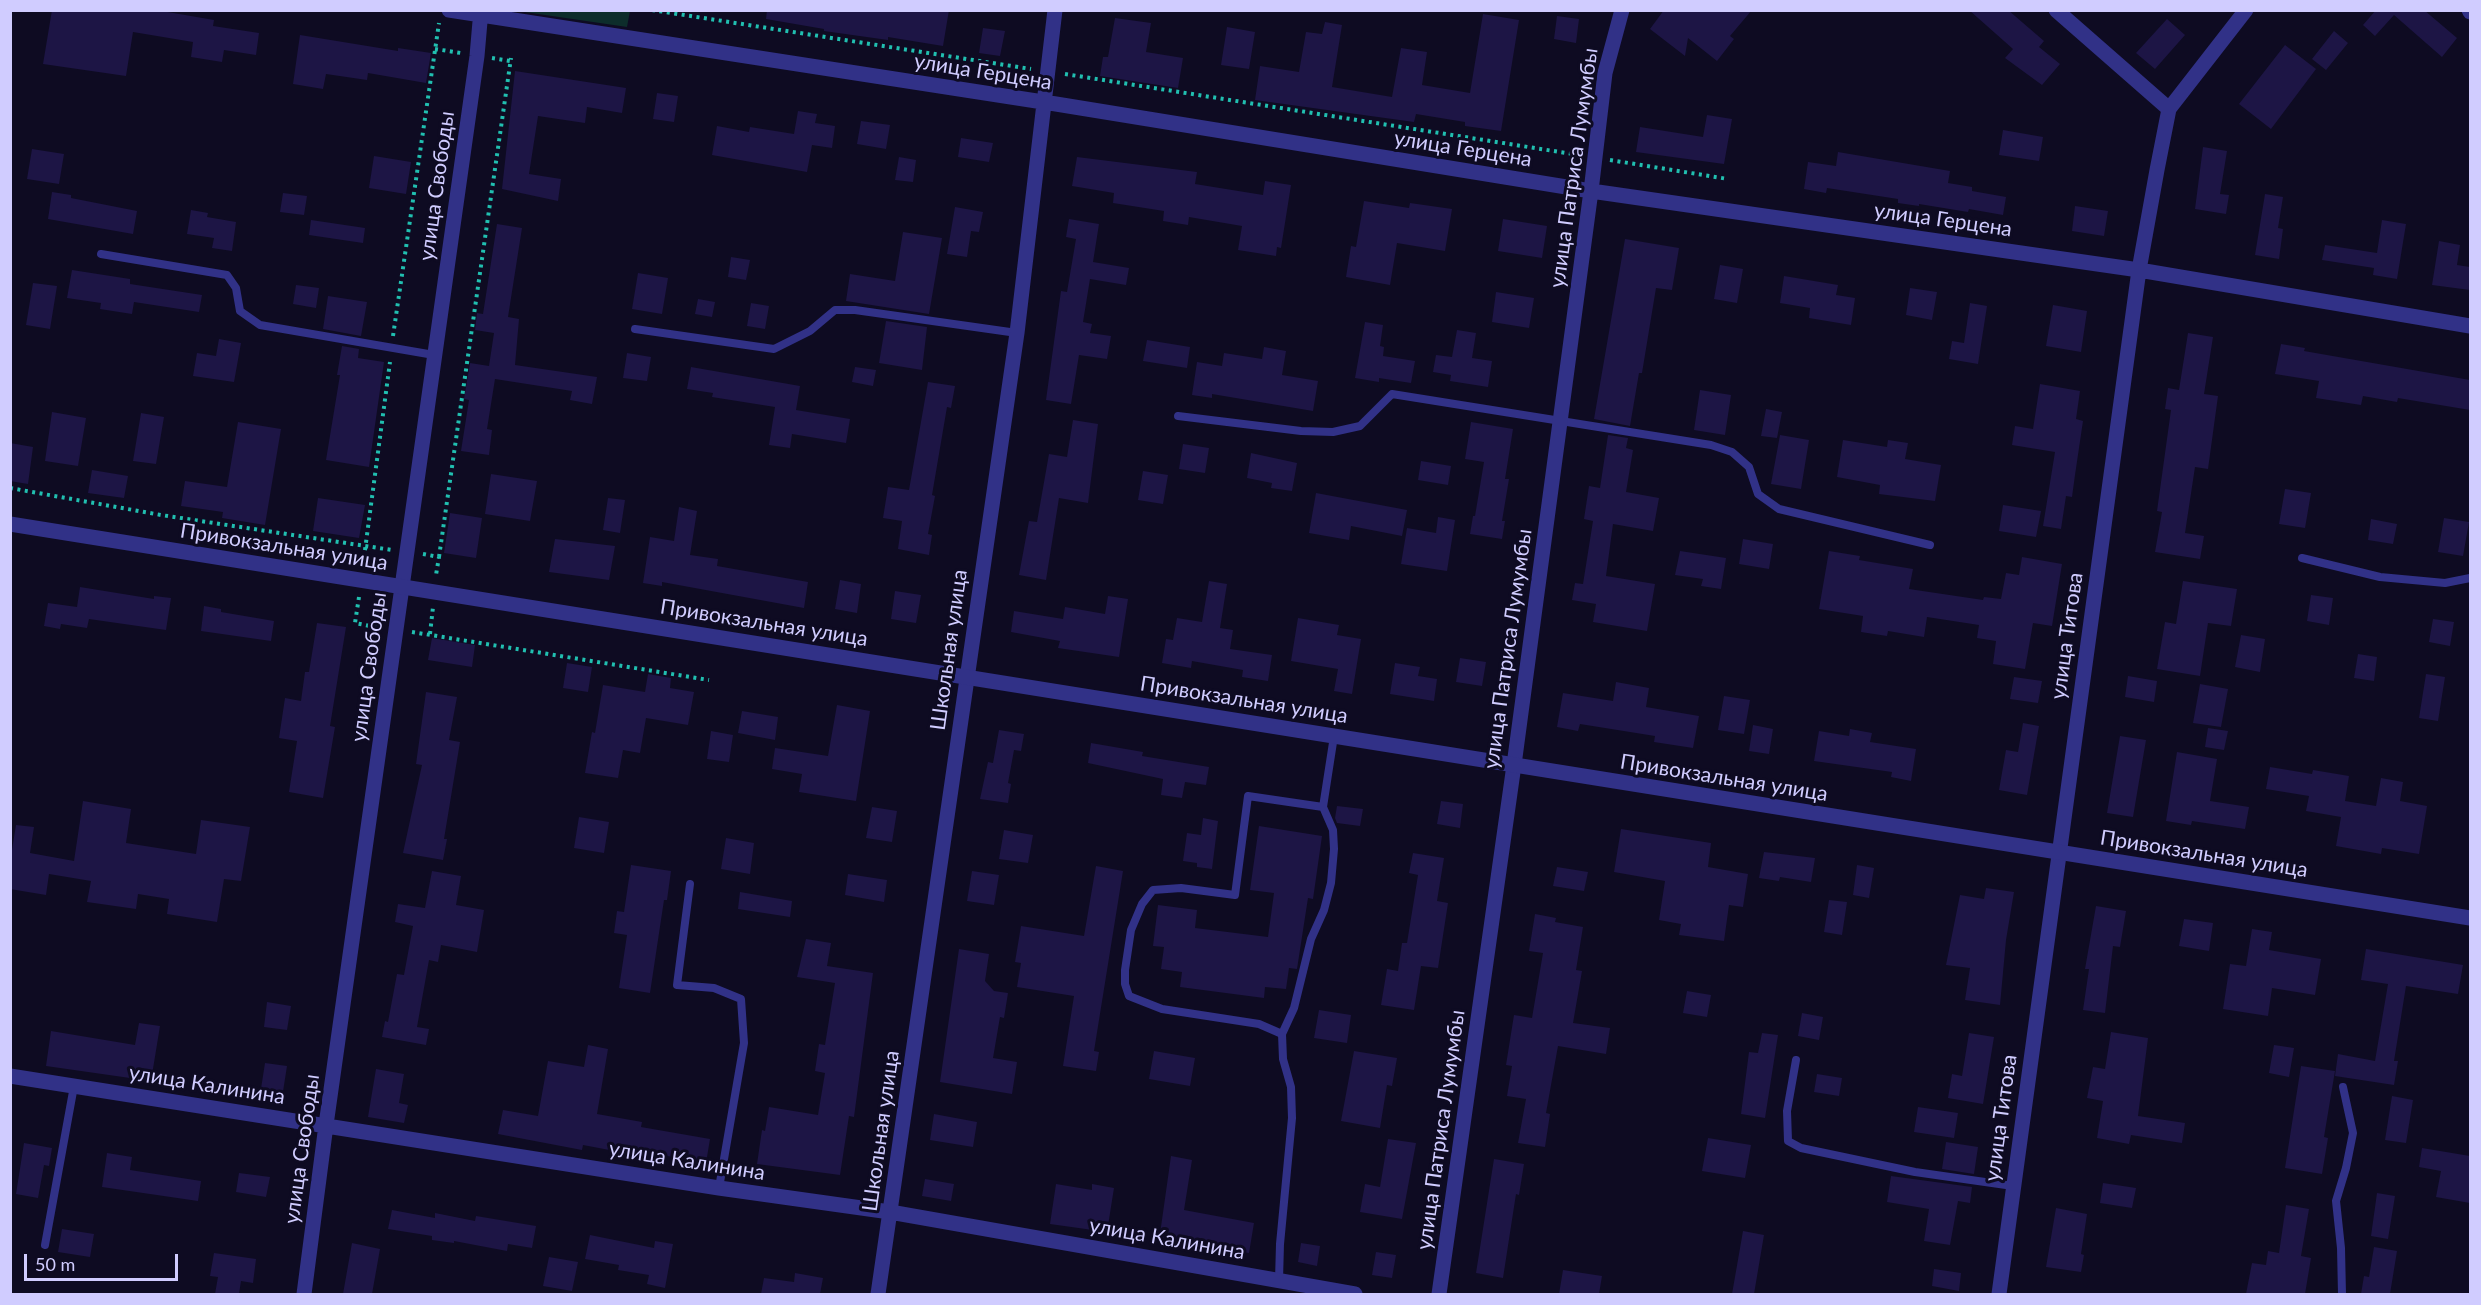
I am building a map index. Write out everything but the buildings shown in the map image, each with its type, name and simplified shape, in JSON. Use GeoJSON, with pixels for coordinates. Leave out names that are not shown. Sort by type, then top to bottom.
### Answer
{"type":"FeatureCollection","features":[{"type":"Feature","properties":{"kind":"street","name":"Школьная улица"},"geometry":{"type":"LineString","coordinates":[[878,1294],[1017,333],[1055,10]]}},
{"type":"Feature","properties":{"kind":"street","name":"улица Патриса Лумумбы"},"geometry":{"type":"LineString","coordinates":[[1438,1294],[1514,765],[1605,73],[1622,10]]}},
{"type":"Feature","properties":{"kind":"street"},"geometry":{"type":"LineString","coordinates":[[2056,10],[2169,109]]}},
{"type":"Feature","properties":{"kind":"street","name":"улица Титова"},"geometry":{"type":"LineString","coordinates":[[1999,1294],[2139,270],[2169,109],[2246,10]]}},
{"type":"Feature","properties":{"kind":"street","name":"улица Герцена"},"geometry":{"type":"LineString","coordinates":[[444,15],[481,13],[1591,191],[2139,270],[2470,326]]}},
{"type":"Feature","properties":{"kind":"street","name":"улица Свободы"},"geometry":{"type":"LineString","coordinates":[[304,1294],[477,56],[481,13]]}},
{"type":"Feature","properties":{"kind":"street","name":"Привокзальная улица"},"geometry":{"type":"LineString","coordinates":[[10,524],[2470,918]]}},
{"type":"Feature","properties":{"kind":"street","name":"улица Калинина"},"geometry":{"type":"LineString","coordinates":[[10,1076],[719,1188],[890,1212],[1355,1294]]}},
{"type":"Feature","properties":{"kind":"lane"},"geometry":{"type":"LineString","coordinates":[[101,254],[227,275],[236,288],[240,311],[260,325],[434,355]]}},
{"type":"Feature","properties":{"kind":"lane"},"geometry":{"type":"LineString","coordinates":[[635,329],[774,349],[810,331],[835,310],[855,310],[1017,333]]}},
{"type":"Feature","properties":{"kind":"lane"},"geometry":{"type":"LineString","coordinates":[[1178,416],[1301,431],[1333,432],[1360,426],[1392,394],[1711,445],[1732,452],[1749,467],[1758,494],[1779,509],[1930,545]]}},
{"type":"Feature","properties":{"kind":"lane"},"geometry":{"type":"LineString","coordinates":[[2302,558],[2380,577],[2445,583],[2470,578]]}},
{"type":"Feature","properties":{"kind":"lane"},"geometry":{"type":"LineString","coordinates":[[1279,1280],[1280,1244],[1292,1118],[1291,1088],[1283,1059],[1282,1034],[1294,1008],[1311,939],[1324,910],[1331,883],[1333,830],[1323,807],[1334,736]]}},
{"type":"Feature","properties":{"kind":"lane"},"geometry":{"type":"LineString","coordinates":[[1282,1034],[1259,1024],[1162,1009],[1129,996],[1125,984],[1131,930],[1142,904],[1154,890],[1181,888],[1234,895],[1248,796],[1323,807]]}},
{"type":"Feature","properties":{"kind":"lane"},"geometry":{"type":"LineString","coordinates":[[690,884],[677,985],[714,988],[741,999],[744,1043],[719,1188]]}},
{"type":"Feature","properties":{"kind":"lane"},"geometry":{"type":"LineString","coordinates":[[1796,1060],[1787,1111],[1788,1141],[1801,1148],[1904,1169],[2013,1186]]}},
{"type":"Feature","properties":{"kind":"lane"},"geometry":{"type":"LineString","coordinates":[[45,1245],[74,1086]]}},
{"type":"Feature","properties":{"kind":"lane"},"geometry":{"type":"LineString","coordinates":[[2342,1294],[2341,1248],[2336,1201],[2353,1133],[2343,1088]]}},
{"type":"Feature","properties":{"kind":"path"},"geometry":{"type":"LineString","coordinates":[[652,10],[1728,179]]}},
{"type":"Feature","properties":{"kind":"path"},"geometry":{"type":"LineString","coordinates":[[444,15],[392,347],[355,623],[709,680]]}},
{"type":"Feature","properties":{"kind":"path"},"geometry":{"type":"LineString","coordinates":[[430,634],[438,557],[511,58]]}},
{"type":"Feature","properties":{"kind":"path"},"geometry":{"type":"LineString","coordinates":[[10,488],[438,557]]}},
{"type":"Feature","properties":{"kind":"green space"},"geometry":{"type":"Polygon","coordinates":[[[518,11],[630,11],[627,27],[518,11]]]}}]}
